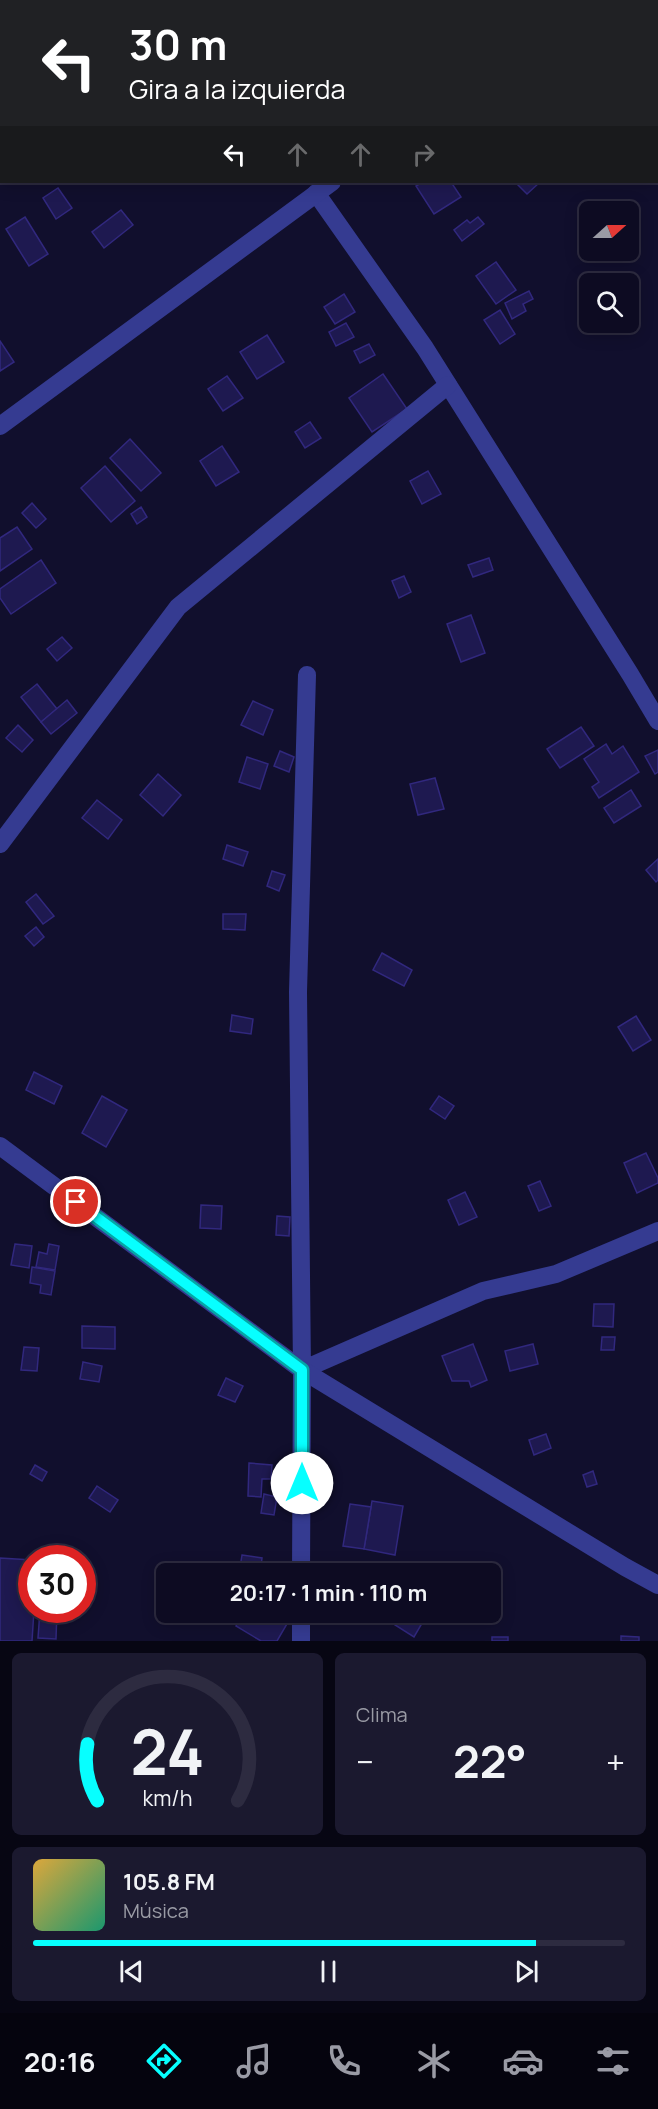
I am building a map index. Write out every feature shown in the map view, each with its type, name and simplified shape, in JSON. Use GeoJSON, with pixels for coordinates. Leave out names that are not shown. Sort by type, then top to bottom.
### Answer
{"type":"FeatureCollection","features":[{"type":"Feature","properties":{"kind":"street"},"geometry":{"type":"LineString","coordinates":[[0,426],[331,183]]}},
{"type":"Feature","properties":{"kind":"street"},"geometry":{"type":"LineString","coordinates":[[316,193],[425,348],[658,721]]}},
{"type":"Feature","properties":{"kind":"street"},"geometry":{"type":"LineString","coordinates":[[0,844],[178,607],[448,385]]}},
{"type":"Feature","properties":{"kind":"street"},"geometry":{"type":"LineString","coordinates":[[301,1563],[302,1370],[298,992],[307,675]]}},
{"type":"Feature","properties":{"kind":"street"},"geometry":{"type":"LineString","coordinates":[[0,1146],[302,1370],[658,1585]]}},
{"type":"Feature","properties":{"kind":"street"},"geometry":{"type":"LineString","coordinates":[[302,1370],[483,1291],[556,1274],[658,1231]]}},
{"type":"Feature","properties":{"kind":"street"},"geometry":{"type":"LineString","coordinates":[[301,1623],[301,1641]]}},
{"type":"Feature","properties":{"kind":"building"},"geometry":{"type":"Polygon","coordinates":[[[421,183],[452,183],[461,197],[434,214],[416,186],[421,183]]]}},
{"type":"Feature","properties":{"kind":"building"},"geometry":{"type":"Polygon","coordinates":[[[516,183],[539,183],[527,194],[516,183]]]}},
{"type":"Feature","properties":{"kind":"building"},"geometry":{"type":"Polygon","coordinates":[[[58,188],[72,208],[56,219],[43,198],[58,188]]]}},
{"type":"Feature","properties":{"kind":"building"},"geometry":{"type":"Polygon","coordinates":[[[121,210],[133,225],[104,248],[92,232],[121,210]]]}},
{"type":"Feature","properties":{"kind":"building"},"geometry":{"type":"Polygon","coordinates":[[[25,217],[48,254],[29,266],[6,229],[25,217]]]}},
{"type":"Feature","properties":{"kind":"building"},"geometry":{"type":"Polygon","coordinates":[[[478,217],[484,224],[462,241],[454,230],[467,220],[470,223],[478,217]]]}},
{"type":"Feature","properties":{"kind":"building"},"geometry":{"type":"Polygon","coordinates":[[[496,262],[516,290],[496,304],[476,276],[496,262]]]}},
{"type":"Feature","properties":{"kind":"building"},"geometry":{"type":"Polygon","coordinates":[[[529,291],[533,299],[523,304],[526,311],[512,319],[505,303],[529,291]]]}},
{"type":"Feature","properties":{"kind":"building"},"geometry":{"type":"Polygon","coordinates":[[[344,294],[355,312],[335,324],[324,307],[344,294]]]}},
{"type":"Feature","properties":{"kind":"building"},"geometry":{"type":"Polygon","coordinates":[[[500,310],[515,334],[500,344],[484,320],[500,310]]]}},
{"type":"Feature","properties":{"kind":"building"},"geometry":{"type":"Polygon","coordinates":[[[346,323],[354,337],[336,346],[329,332],[346,323]]]}},
{"type":"Feature","properties":{"kind":"building"},"geometry":{"type":"Polygon","coordinates":[[[267,335],[284,362],[257,379],[240,352],[267,335]]]}},
{"type":"Feature","properties":{"kind":"building"},"geometry":{"type":"Polygon","coordinates":[[[0,341],[14,362],[0,371],[0,341]]]}},
{"type":"Feature","properties":{"kind":"building"},"geometry":{"type":"Polygon","coordinates":[[[369,344],[375,355],[360,363],[354,351],[369,344]]]}},
{"type":"Feature","properties":{"kind":"building"},"geometry":{"type":"Polygon","coordinates":[[[383,374],[407,409],[372,432],[349,398],[383,374]]]}},
{"type":"Feature","properties":{"kind":"building"},"geometry":{"type":"Polygon","coordinates":[[[227,376],[243,398],[223,411],[208,389],[227,376]]]}},
{"type":"Feature","properties":{"kind":"building"},"geometry":{"type":"Polygon","coordinates":[[[310,422],[321,438],[305,448],[295,432],[310,422]]]}},
{"type":"Feature","properties":{"kind":"building"},"geometry":{"type":"Polygon","coordinates":[[[130,439],[161,473],[141,491],[110,458],[130,439]]]}},
{"type":"Feature","properties":{"kind":"building"},"geometry":{"type":"Polygon","coordinates":[[[222,446],[239,472],[216,486],[200,461],[222,446]]]}},
{"type":"Feature","properties":{"kind":"building"},"geometry":{"type":"Polygon","coordinates":[[[105,466],[135,501],[111,522],[81,488],[105,466]]]}},
{"type":"Feature","properties":{"kind":"building"},"geometry":{"type":"Polygon","coordinates":[[[428,471],[441,494],[422,504],[410,481],[428,471]]]}},
{"type":"Feature","properties":{"kind":"building"},"geometry":{"type":"Polygon","coordinates":[[[32,503],[46,519],[36,528],[22,513],[32,503]]]}},
{"type":"Feature","properties":{"kind":"building"},"geometry":{"type":"Polygon","coordinates":[[[141,507],[147,517],[137,524],[131,514],[141,507]]]}},
{"type":"Feature","properties":{"kind":"building"},"geometry":{"type":"Polygon","coordinates":[[[17,527],[32,549],[0,571],[0,538],[17,527]]]}},
{"type":"Feature","properties":{"kind":"building"},"geometry":{"type":"Polygon","coordinates":[[[489,558],[493,570],[473,577],[468,565],[489,558]]]}},
{"type":"Feature","properties":{"kind":"building"},"geometry":{"type":"Polygon","coordinates":[[[41,560],[56,583],[11,614],[0,598],[0,589],[41,560]]]}},
{"type":"Feature","properties":{"kind":"building"},"geometry":{"type":"Polygon","coordinates":[[[404,576],[411,592],[399,598],[392,581],[404,576]]]}},
{"type":"Feature","properties":{"kind":"building"},"geometry":{"type":"Polygon","coordinates":[[[471,615],[485,653],[461,662],[447,624],[471,615]]]}},
{"type":"Feature","properties":{"kind":"building"},"geometry":{"type":"Polygon","coordinates":[[[62,637],[72,648],[57,661],[47,649],[62,637]]]}},
{"type":"Feature","properties":{"kind":"building"},"geometry":{"type":"Polygon","coordinates":[[[37,684],[57,709],[41,722],[21,697],[37,684]]]}},
{"type":"Feature","properties":{"kind":"building"},"geometry":{"type":"Polygon","coordinates":[[[67,700],[77,713],[51,734],[41,722],[67,700]]]}},
{"type":"Feature","properties":{"kind":"building"},"geometry":{"type":"Polygon","coordinates":[[[253,701],[273,710],[263,735],[241,725],[253,701]]]}},
{"type":"Feature","properties":{"kind":"building"},"geometry":{"type":"Polygon","coordinates":[[[18,725],[33,740],[22,752],[6,738],[18,725]]]}},
{"type":"Feature","properties":{"kind":"building"},"geometry":{"type":"Polygon","coordinates":[[[581,727],[594,746],[560,768],[547,749],[581,727]]]}},
{"type":"Feature","properties":{"kind":"building"},"geometry":{"type":"Polygon","coordinates":[[[606,744],[612,754],[623,746],[639,772],[599,798],[592,787],[599,782],[584,759],[606,744]]]}},
{"type":"Feature","properties":{"kind":"building"},"geometry":{"type":"Polygon","coordinates":[[[658,750],[658,772],[655,774],[645,756],[658,750]]]}},
{"type":"Feature","properties":{"kind":"building"},"geometry":{"type":"Polygon","coordinates":[[[280,751],[294,757],[289,772],[274,766],[280,751]]]}},
{"type":"Feature","properties":{"kind":"building"},"geometry":{"type":"Polygon","coordinates":[[[247,757],[268,764],[260,789],[239,782],[247,757]]]}},
{"type":"Feature","properties":{"kind":"building"},"geometry":{"type":"Polygon","coordinates":[[[158,774],[181,795],[163,816],[140,795],[158,774]]]}},
{"type":"Feature","properties":{"kind":"building"},"geometry":{"type":"Polygon","coordinates":[[[435,778],[444,809],[418,815],[410,784],[435,778]]]}},
{"type":"Feature","properties":{"kind":"building"},"geometry":{"type":"Polygon","coordinates":[[[631,790],[641,806],[614,823],[604,808],[631,790]]]}},
{"type":"Feature","properties":{"kind":"building"},"geometry":{"type":"Polygon","coordinates":[[[97,800],[122,820],[108,839],[82,818],[97,800]]]}},
{"type":"Feature","properties":{"kind":"building"},"geometry":{"type":"Polygon","coordinates":[[[227,845],[248,852],[243,866],[223,859],[227,845]]]}},
{"type":"Feature","properties":{"kind":"building"},"geometry":{"type":"Polygon","coordinates":[[[658,859],[658,880],[656,882],[646,870],[658,859]]]}},
{"type":"Feature","properties":{"kind":"building"},"geometry":{"type":"Polygon","coordinates":[[[272,871],[285,875],[279,891],[267,886],[272,871]]]}},
{"type":"Feature","properties":{"kind":"building"},"geometry":{"type":"Polygon","coordinates":[[[36,894],[54,916],[43,924],[26,902],[36,894]]]}},
{"type":"Feature","properties":{"kind":"building"},"geometry":{"type":"Polygon","coordinates":[[[223,914],[246,914],[245,930],[223,929],[223,914]]]}},
{"type":"Feature","properties":{"kind":"building"},"geometry":{"type":"Polygon","coordinates":[[[36,927],[44,937],[34,946],[25,936],[36,927]]]}},
{"type":"Feature","properties":{"kind":"building"},"geometry":{"type":"Polygon","coordinates":[[[382,953],[412,970],[404,986],[373,970],[382,953]]]}},
{"type":"Feature","properties":{"kind":"building"},"geometry":{"type":"Polygon","coordinates":[[[232,1015],[253,1019],[251,1034],[230,1031],[232,1015]]]}},
{"type":"Feature","properties":{"kind":"building"},"geometry":{"type":"Polygon","coordinates":[[[636,1016],[651,1040],[633,1051],[618,1027],[636,1016]]]}},
{"type":"Feature","properties":{"kind":"building"},"geometry":{"type":"Polygon","coordinates":[[[34,1072],[62,1086],[54,1104],[26,1090],[34,1072]]]}},
{"type":"Feature","properties":{"kind":"building"},"geometry":{"type":"Polygon","coordinates":[[[102,1096],[127,1110],[106,1147],[82,1133],[102,1096]]]}},
{"type":"Feature","properties":{"kind":"building"},"geometry":{"type":"Polygon","coordinates":[[[439,1096],[454,1106],[445,1119],[430,1109],[439,1096]]]}},
{"type":"Feature","properties":{"kind":"building"},"geometry":{"type":"Polygon","coordinates":[[[646,1153],[658,1178],[658,1183],[637,1193],[624,1163],[646,1153]]]}},
{"type":"Feature","properties":{"kind":"building"},"geometry":{"type":"Polygon","coordinates":[[[540,1181],[551,1206],[539,1211],[528,1186],[540,1181]]]}},
{"type":"Feature","properties":{"kind":"building"},"geometry":{"type":"Polygon","coordinates":[[[465,1192],[477,1217],[459,1225],[448,1200],[465,1192]]]}},
{"type":"Feature","properties":{"kind":"building"},"geometry":{"type":"Polygon","coordinates":[[[201,1205],[222,1206],[221,1229],[200,1228],[201,1205]]]}},
{"type":"Feature","properties":{"kind":"building"},"geometry":{"type":"Polygon","coordinates":[[[277,1216],[290,1217],[289,1236],[276,1235],[277,1216]]]}},
{"type":"Feature","properties":{"kind":"building"},"geometry":{"type":"Polygon","coordinates":[[[15,1244],[32,1246],[29,1268],[11,1265],[15,1244]]]}},
{"type":"Feature","properties":{"kind":"building"},"geometry":{"type":"Polygon","coordinates":[[[49,1244],[59,1246],[55,1270],[36,1267],[39,1252],[47,1254],[49,1244]]]}},
{"type":"Feature","properties":{"kind":"building"},"geometry":{"type":"Polygon","coordinates":[[[32,1267],[55,1271],[51,1295],[40,1293],[41,1285],[30,1283],[32,1267]]]}},
{"type":"Feature","properties":{"kind":"building"},"geometry":{"type":"Polygon","coordinates":[[[594,1304],[614,1304],[613,1327],[593,1326],[594,1304]]]}},
{"type":"Feature","properties":{"kind":"building"},"geometry":{"type":"Polygon","coordinates":[[[82,1326],[115,1327],[115,1349],[82,1348],[82,1326]]]}},
{"type":"Feature","properties":{"kind":"building"},"geometry":{"type":"Polygon","coordinates":[[[602,1337],[615,1337],[614,1350],[601,1350],[602,1337]]]}},
{"type":"Feature","properties":{"kind":"building"},"geometry":{"type":"Polygon","coordinates":[[[473,1344],[487,1380],[471,1387],[469,1381],[452,1381],[442,1356],[473,1344]]]}},
{"type":"Feature","properties":{"kind":"building"},"geometry":{"type":"Polygon","coordinates":[[[533,1344],[538,1364],[510,1371],[505,1351],[533,1344]]]}},
{"type":"Feature","properties":{"kind":"building"},"geometry":{"type":"Polygon","coordinates":[[[24,1347],[39,1348],[37,1371],[21,1370],[24,1347]]]}},
{"type":"Feature","properties":{"kind":"building"},"geometry":{"type":"Polygon","coordinates":[[[83,1362],[102,1366],[99,1382],[80,1379],[83,1362]]]}},
{"type":"Feature","properties":{"kind":"building"},"geometry":{"type":"Polygon","coordinates":[[[226,1378],[243,1386],[235,1402],[218,1395],[226,1378]]]}},
{"type":"Feature","properties":{"kind":"building"},"geometry":{"type":"Polygon","coordinates":[[[546,1434],[551,1448],[534,1455],[529,1440],[546,1434]]]}},
{"type":"Feature","properties":{"kind":"building"},"geometry":{"type":"Polygon","coordinates":[[[249,1463],[272,1465],[271,1479],[262,1479],[261,1497],[248,1496],[249,1463]]]}},
{"type":"Feature","properties":{"kind":"building"},"geometry":{"type":"Polygon","coordinates":[[[35,1465],[47,1472],[42,1481],[30,1474],[35,1465]]]}},
{"type":"Feature","properties":{"kind":"building"},"geometry":{"type":"Polygon","coordinates":[[[593,1471],[597,1484],[587,1487],[583,1475],[593,1471]]]}},
{"type":"Feature","properties":{"kind":"building"},"geometry":{"type":"Polygon","coordinates":[[[97,1486],[118,1500],[110,1512],[89,1498],[97,1486]]]}},
{"type":"Feature","properties":{"kind":"building"},"geometry":{"type":"Polygon","coordinates":[[[264,1494],[277,1497],[274,1515],[261,1513],[264,1494]]]}},
{"type":"Feature","properties":{"kind":"building"},"geometry":{"type":"Polygon","coordinates":[[[372,1501],[403,1506],[395,1555],[364,1549],[372,1501]]]}},
{"type":"Feature","properties":{"kind":"building"},"geometry":{"type":"Polygon","coordinates":[[[350,1504],[371,1507],[364,1549],[343,1546],[350,1504]]]}},
{"type":"Feature","properties":{"kind":"building"},"geometry":{"type":"Polygon","coordinates":[[[242,1555],[262,1558],[261,1563],[241,1563],[242,1555]]]}},
{"type":"Feature","properties":{"kind":"building"},"geometry":{"type":"Polygon","coordinates":[[[0,1558],[18,1559],[18,1623],[33,1623],[32,1641],[0,1641],[0,1558]]]}},
{"type":"Feature","properties":{"kind":"building"},"geometry":{"type":"Polygon","coordinates":[[[39,1623],[57,1623],[56,1639],[38,1638],[39,1623]]]}},
{"type":"Feature","properties":{"kind":"building"},"geometry":{"type":"Polygon","coordinates":[[[238,1623],[288,1623],[277,1641],[261,1641],[236,1626],[238,1623]]]}},
{"type":"Feature","properties":{"kind":"building"},"geometry":{"type":"Polygon","coordinates":[[[392,1623],[418,1623],[421,1625],[414,1637],[392,1623]]]}},
{"type":"Feature","properties":{"kind":"building"},"geometry":{"type":"Polygon","coordinates":[[[621,1636],[639,1637],[639,1641],[621,1641],[621,1636]]]}},
{"type":"Feature","properties":{"kind":"building"},"geometry":{"type":"Polygon","coordinates":[[[492,1637],[508,1637],[508,1641],[492,1641],[492,1637]]]}},
{"type":"Feature","properties":{"kind":"route"},"geometry":{"type":"LineString","coordinates":[[76,1202],[302,1370],[302,1483]]}}]}
